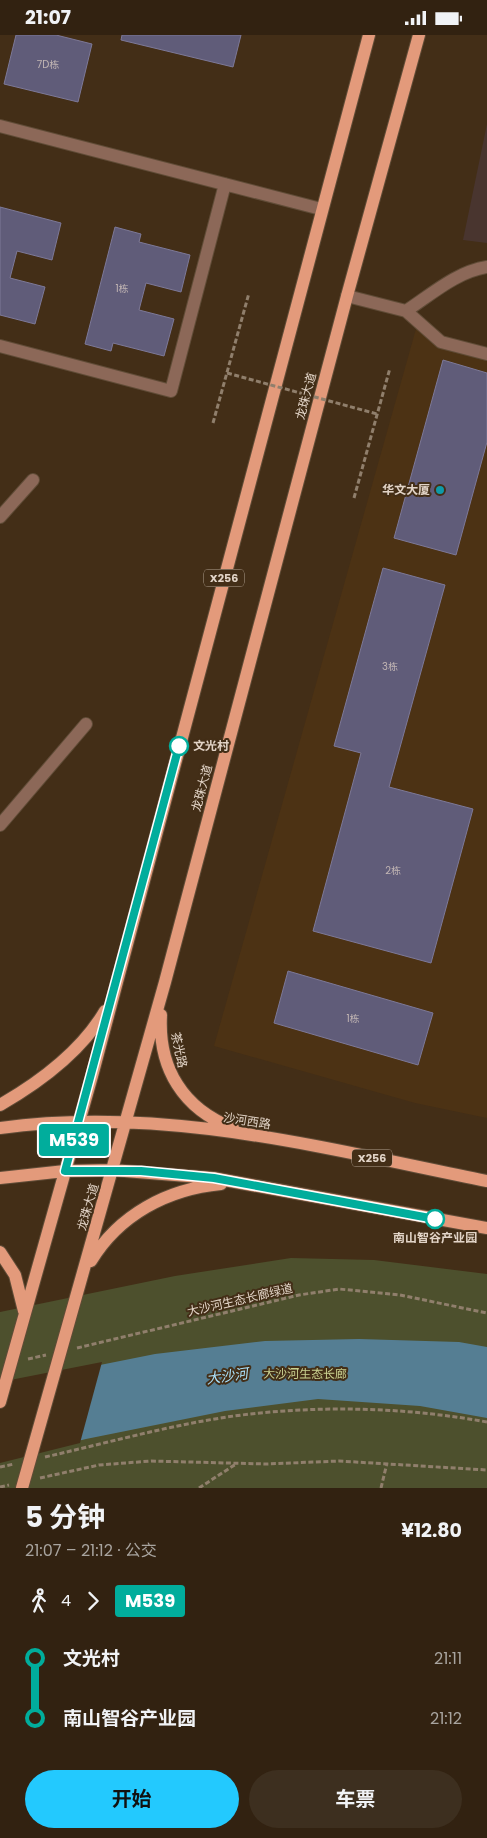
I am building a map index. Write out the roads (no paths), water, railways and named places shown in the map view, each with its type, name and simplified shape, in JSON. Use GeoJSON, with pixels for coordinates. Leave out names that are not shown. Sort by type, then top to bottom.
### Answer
{"type":"FeatureCollection","features":[{"type":"Feature","properties":{"kind":"main road","name":"X256"},"geometry":{"type":"LineString","coordinates":[[65,1171],[80,1121],[321,209],[369,35]]}},
{"type":"Feature","properties":{"kind":"main road","name":"龙珠大道"},"geometry":{"type":"LineString","coordinates":[[20,1485],[83,1274],[165,982],[347,296],[419,35]]}},
{"type":"Feature","properties":{"kind":"main road","name":"茶光路"},"geometry":{"type":"LineString","coordinates":[[165,982],[161,1010],[161,1040],[172,1079],[190,1102],[208,1116],[230,1127],[256,1136]]}},
{"type":"Feature","properties":{"kind":"main road"},"geometry":{"type":"LineString","coordinates":[[0,1105],[36,1083],[77,1047],[98,1023],[113,996]]}},
{"type":"Feature","properties":{"kind":"main road","name":"沙河西路"},"geometry":{"type":"LineString","coordinates":[[0,1128],[80,1121],[126,1121],[256,1136],[487,1181]]}},
{"type":"Feature","properties":{"kind":"main road"},"geometry":{"type":"LineString","coordinates":[[0,1178],[65,1171],[112,1170],[214,1178],[487,1228]]}},
{"type":"Feature","properties":{"kind":"main road"},"geometry":{"type":"LineString","coordinates":[[0,1402],[65,1171]]}},
{"type":"Feature","properties":{"kind":"main road"},"geometry":{"type":"LineString","coordinates":[[83,1274],[99,1247],[118,1227],[141,1209],[183,1190],[239,1183]]}},
{"type":"Feature","properties":{"kind":"main road"},"geometry":{"type":"LineString","coordinates":[[0,1252],[15,1275],[24,1316]]}},
{"type":"Feature","properties":{"kind":"street"},"geometry":{"type":"LineString","coordinates":[[0,126],[321,209]]}},
{"type":"Feature","properties":{"kind":"street"},"geometry":{"type":"LineString","coordinates":[[0,346],[171,391],[225,184]]}},
{"type":"Feature","properties":{"kind":"street"},"geometry":{"type":"LineString","coordinates":[[406,311],[456,277],[474,269],[487,267]]}},
{"type":"Feature","properties":{"kind":"street"},"geometry":{"type":"LineString","coordinates":[[347,296],[406,311],[441,342],[487,354]]}},
{"type":"Feature","properties":{"kind":"street"},"geometry":{"type":"LineString","coordinates":[[0,517],[33,480]]}},
{"type":"Feature","properties":{"kind":"street"},"geometry":{"type":"LineString","coordinates":[[0,825],[86,724]]}},
{"type":"Feature","properties":{"kind":"water","name":"大沙河"},"geometry":{"type":"Polygon","coordinates":[[[359,1339],[459,1342],[487,1347],[487,1418],[420,1406],[318,1399],[225,1411],[86,1439],[0,1460],[0,1385],[155,1354],[265,1341],[359,1339]]]}},
{"type":"Feature","properties":{"kind":"place","name":"华文大厦"},"geometry":{"type":"Point","coordinates":[440,490]}},
{"type":"Feature","properties":{"kind":"place","name":"文光村"},"geometry":{"type":"Point","coordinates":[179,746]}},
{"type":"Feature","properties":{"kind":"place","name":"南山智谷产业园"},"geometry":{"type":"Point","coordinates":[435,1219]}},
{"type":"Feature","properties":{"kind":"park label","name":"大沙河生态长廊"},"geometry":{"type":"Point","coordinates":[305,1374]}}]}
